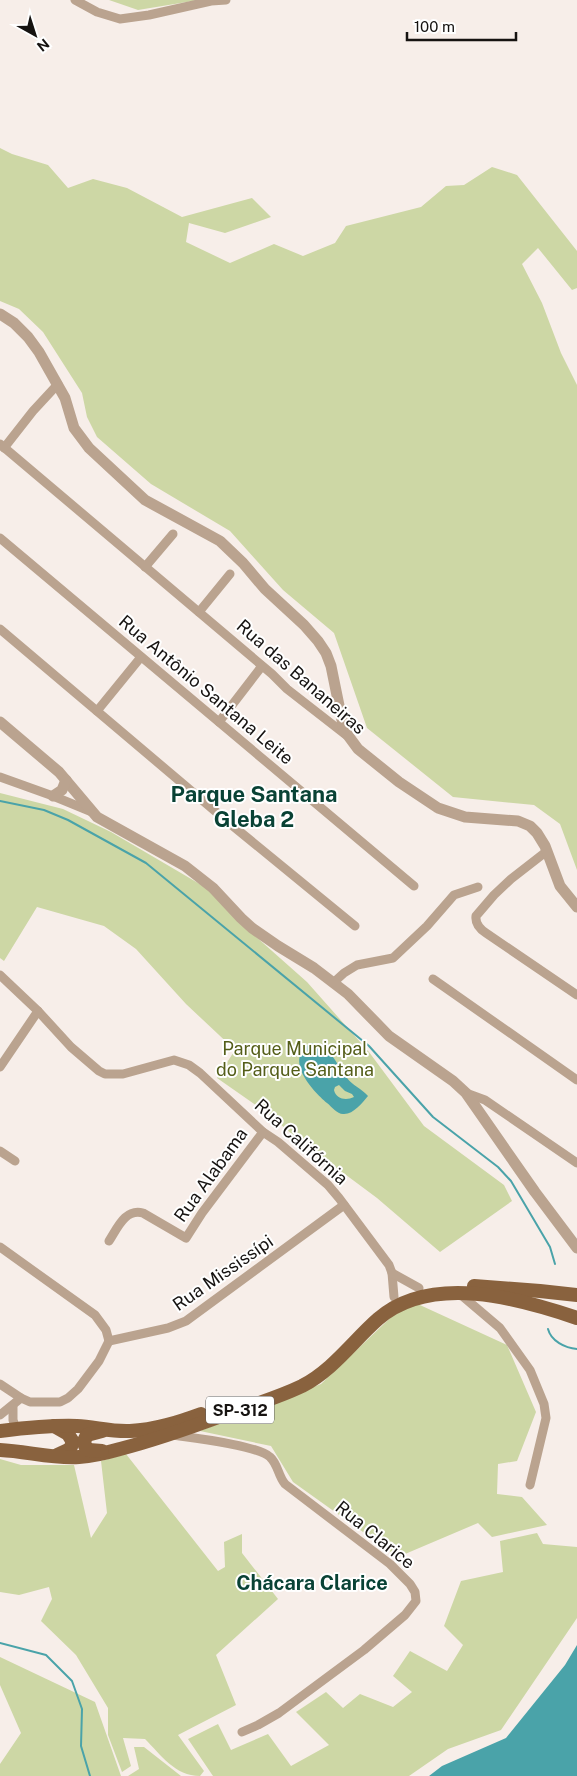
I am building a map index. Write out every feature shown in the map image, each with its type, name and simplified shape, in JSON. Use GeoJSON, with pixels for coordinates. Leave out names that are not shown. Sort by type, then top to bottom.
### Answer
{"type":"FeatureCollection","features":[{"type":"Feature","properties":{"kind":"main road","name":"SP-312"},"geometry":{"type":"LineString","coordinates":[[0,1431],[76,1426],[138,1431],[168,1425],[195,1416],[299,1378],[322,1362],[372,1313],[394,1297],[419,1288],[470,1286],[577,1295]]}},
{"type":"Feature","properties":{"kind":"main road","name":"SP-312"},"geometry":{"type":"LineString","coordinates":[[0,1450],[78,1457],[112,1451],[171,1435],[303,1385],[329,1368],[378,1320],[398,1305],[421,1296],[460,1294],[486,1296],[530,1304],[577,1318]]}},
{"type":"Feature","properties":{"kind":"main road"},"geometry":{"type":"LineString","coordinates":[[54,1426],[68,1434],[73,1442],[70,1450],[54,1456]]}},
{"type":"Feature","properties":{"kind":"main road"},"geometry":{"type":"LineString","coordinates":[[108,1430],[87,1435],[84,1441],[85,1446],[89,1450],[112,1451]]}},
{"type":"Feature","properties":{"kind":"street"},"geometry":{"type":"LineString","coordinates":[[75,0],[97,12],[120,18],[133,18],[226,0]]}},
{"type":"Feature","properties":{"kind":"street"},"geometry":{"type":"LineString","coordinates":[[0,314],[14,323],[39,352],[65,398],[74,428],[98,458],[145,500],[220,541],[243,563],[265,590],[304,625],[318,641],[326,653],[331,666],[344,730],[348,737]]}},
{"type":"Feature","properties":{"kind":"street"},"geometry":{"type":"LineString","coordinates":[[2,446],[58,384]]}},
{"type":"Feature","properties":{"kind":"street","name":"Rua das Bananeiras"},"geometry":{"type":"LineString","coordinates":[[2,446],[287,689],[348,737],[366,756],[438,808],[466,817],[524,823],[537,833],[547,851],[560,886],[577,907]]}},
{"type":"Feature","properties":{"kind":"street"},"geometry":{"type":"LineString","coordinates":[[145,567],[173,534]]}},
{"type":"Feature","properties":{"kind":"street","name":"Rua Antônio Santana Leite"},"geometry":{"type":"LineString","coordinates":[[0,538],[414,886]]}},
{"type":"Feature","properties":{"kind":"street"},"geometry":{"type":"LineString","coordinates":[[199,612],[230,574]]}},
{"type":"Feature","properties":{"kind":"street"},"geometry":{"type":"LineString","coordinates":[[0,629],[221,816],[355,926]]}},
{"type":"Feature","properties":{"kind":"street"},"geometry":{"type":"LineString","coordinates":[[97,710],[141,657]]}},
{"type":"Feature","properties":{"kind":"street"},"geometry":{"type":"LineString","coordinates":[[219,722],[262,666]]}},
{"type":"Feature","properties":{"kind":"street"},"geometry":{"type":"LineString","coordinates":[[0,722],[51,765],[97,817],[185,866],[213,888],[240,918],[252,928],[333,982],[348,994],[389,1036],[453,1081],[466,1093],[535,1192],[577,1248]]}},
{"type":"Feature","properties":{"kind":"street"},"geometry":{"type":"LineString","coordinates":[[0,777],[92,812]]}},
{"type":"Feature","properties":{"kind":"street"},"geometry":{"type":"LineString","coordinates":[[53,796],[62,790],[66,780]]}},
{"type":"Feature","properties":{"kind":"street"},"geometry":{"type":"LineString","coordinates":[[547,851],[494,895],[476,916],[476,920],[480,928],[486,933],[577,995]]}},
{"type":"Feature","properties":{"kind":"street"},"geometry":{"type":"LineString","coordinates":[[333,982],[357,965],[393,958],[421,932],[454,895],[478,887]]}},
{"type":"Feature","properties":{"kind":"street","name":"Rua Califórnia"},"geometry":{"type":"LineString","coordinates":[[0,974],[38,1010],[71,1047],[105,1074],[123,1074],[168,1060],[184,1063],[200,1073],[263,1132],[278,1142],[328,1185],[389,1265],[392,1273],[394,1297]]}},
{"type":"Feature","properties":{"kind":"street"},"geometry":{"type":"LineString","coordinates":[[433,979],[577,1080]]}},
{"type":"Feature","properties":{"kind":"street"},"geometry":{"type":"LineString","coordinates":[[0,1067],[38,1010]]}},
{"type":"Feature","properties":{"kind":"street"},"geometry":{"type":"LineString","coordinates":[[466,1093],[485,1100],[577,1163]]}},
{"type":"Feature","properties":{"kind":"street"},"geometry":{"type":"LineString","coordinates":[[480,1114],[485,1100]]}},
{"type":"Feature","properties":{"kind":"street","name":"Rua Alabama"},"geometry":{"type":"LineString","coordinates":[[109,1241],[125,1218],[136,1212],[143,1213],[186,1238],[194,1224],[263,1132]]}},
{"type":"Feature","properties":{"kind":"street"},"geometry":{"type":"LineString","coordinates":[[0,1151],[15,1161]]}},
{"type":"Feature","properties":{"kind":"street","name":"Rua Mississípi"},"geometry":{"type":"LineString","coordinates":[[109,1341],[168,1328],[186,1321],[344,1205]]}},
{"type":"Feature","properties":{"kind":"street"},"geometry":{"type":"LineString","coordinates":[[0,1247],[95,1315],[106,1330],[109,1341],[107,1348],[78,1389],[60,1402],[30,1402],[0,1384]]}},
{"type":"Feature","properties":{"kind":"street","name":"Rua Califórnia"},"geometry":{"type":"LineString","coordinates":[[392,1273],[419,1288]]}},
{"type":"Feature","properties":{"kind":"street"},"geometry":{"type":"LineString","coordinates":[[460,1294],[500,1328],[530,1370],[544,1404],[546,1418],[530,1485]]}},
{"type":"Feature","properties":{"kind":"street"},"geometry":{"type":"LineString","coordinates":[[0,1415],[22,1398]]}},
{"type":"Feature","properties":{"kind":"street"},"geometry":{"type":"LineString","coordinates":[[12,1407],[16,1429]]}},
{"type":"Feature","properties":{"kind":"street","name":"Rua Clarice"},"geometry":{"type":"LineString","coordinates":[[171,1435],[247,1448],[264,1453],[273,1461],[279,1476],[285,1484],[390,1564],[410,1584],[416,1596],[416,1601],[410,1610],[364,1650],[279,1713],[242,1732]]}},
{"type":"Feature","properties":{"kind":"green space"},"geometry":{"type":"Polygon","coordinates":[[[109,0],[199,0],[138,10],[109,0]]]}},
{"type":"Feature","properties":{"kind":"green space"},"geometry":{"type":"Polygon","coordinates":[[[0,148],[12,154],[48,165],[68,188],[93,179],[127,188],[182,217],[252,198],[271,217],[225,233],[189,223],[186,242],[230,263],[274,244],[303,256],[335,243],[346,226],[421,207],[446,186],[464,185],[492,167],[517,175],[577,251],[577,288],[572,290],[538,248],[522,264],[542,303],[561,353],[577,385],[577,870],[560,824],[534,805],[453,797],[367,728],[334,633],[283,590],[230,531],[151,484],[97,437],[87,417],[82,393],[43,332],[19,309],[0,301],[0,148]]]}},
{"type":"Feature","properties":{"kind":"green space","name":"Parque Municipal do Parque Santana"},"geometry":{"type":"Polygon","coordinates":[[[0,793],[63,809],[111,832],[210,890],[253,934],[307,982],[369,1052],[424,1126],[504,1185],[512,1201],[440,1252],[377,1198],[299,1140],[267,1113],[217,1078],[235,1050],[186,1004],[136,949],[104,926],[37,907],[4,961],[0,958],[0,793]]]}},
{"type":"Feature","properties":{"kind":"green space"},"geometry":{"type":"Polygon","coordinates":[[[409,1300],[507,1345],[536,1412],[517,1461],[498,1464],[497,1494],[522,1497],[547,1525],[492,1537],[478,1523],[398,1557],[293,1482],[271,1446],[200,1431],[321,1384],[409,1300]]]}},
{"type":"Feature","properties":{"kind":"green space"},"geometry":{"type":"Polygon","coordinates":[[[126,1454],[218,1571],[225,1567],[224,1542],[242,1534],[242,1553],[278,1599],[216,1655],[236,1705],[178,1735],[204,1771],[200,1776],[191,1775],[176,1769],[145,1739],[123,1738],[131,1766],[122,1772],[108,1735],[108,1708],[76,1655],[41,1621],[52,1599],[49,1587],[19,1595],[0,1592],[0,1459],[21,1465],[74,1465],[91,1538],[107,1513],[101,1461],[126,1454]]]}},
{"type":"Feature","properties":{"kind":"green space"},"geometry":{"type":"Polygon","coordinates":[[[537,1533],[543,1544],[577,1547],[577,1618],[501,1730],[448,1749],[409,1776],[213,1776],[188,1739],[218,1724],[231,1750],[268,1734],[291,1766],[329,1745],[296,1712],[326,1692],[343,1708],[360,1694],[393,1707],[412,1692],[393,1676],[410,1651],[447,1671],[463,1645],[444,1626],[461,1581],[503,1572],[500,1541],[537,1533]]]}},
{"type":"Feature","properties":{"kind":"green space"},"geometry":{"type":"Polygon","coordinates":[[[0,1657],[95,1702],[121,1776],[0,1776],[0,1764],[21,1733],[0,1685],[0,1657]]]}},
{"type":"Feature","properties":{"kind":"green space"},"geometry":{"type":"Polygon","coordinates":[[[134,1747],[144,1747],[181,1776],[128,1776],[139,1769],[134,1747]]]}},
{"type":"Feature","properties":{"kind":"water"},"geometry":{"type":"Polygon","coordinates":[[[311,1043],[323,1047],[349,1080],[368,1096],[350,1113],[341,1114],[337,1112],[314,1090],[303,1074],[300,1066],[300,1057],[303,1050],[311,1043]],[[339,1085],[334,1090],[342,1098],[354,1097],[339,1085]]]}},
{"type":"Feature","properties":{"kind":"water"},"geometry":{"type":"Polygon","coordinates":[[[577,1645],[577,1776],[429,1776],[442,1766],[506,1738],[565,1665],[577,1645]]]}},
{"type":"Feature","properties":{"kind":"waterway"},"geometry":{"type":"LineString","coordinates":[[0,801],[44,810],[68,820],[146,863],[369,1046],[433,1117],[498,1167],[511,1181],[550,1247],[555,1264]]}},
{"type":"Feature","properties":{"kind":"waterway"},"geometry":{"type":"LineString","coordinates":[[548,1329],[552,1337],[559,1343],[577,1349]]}},
{"type":"Feature","properties":{"kind":"waterway"},"geometry":{"type":"LineString","coordinates":[[0,1643],[46,1655],[72,1681],[82,1709],[81,1746],[90,1776]]}},
{"type":"Feature","properties":{"kind":"district","name":"Parque Santana Gleba 2"},"geometry":{"type":"Point","coordinates":[254,806]}},
{"type":"Feature","properties":{"kind":"district","name":"Chácara Clarice"},"geometry":{"type":"Point","coordinates":[312,1583]}}]}
